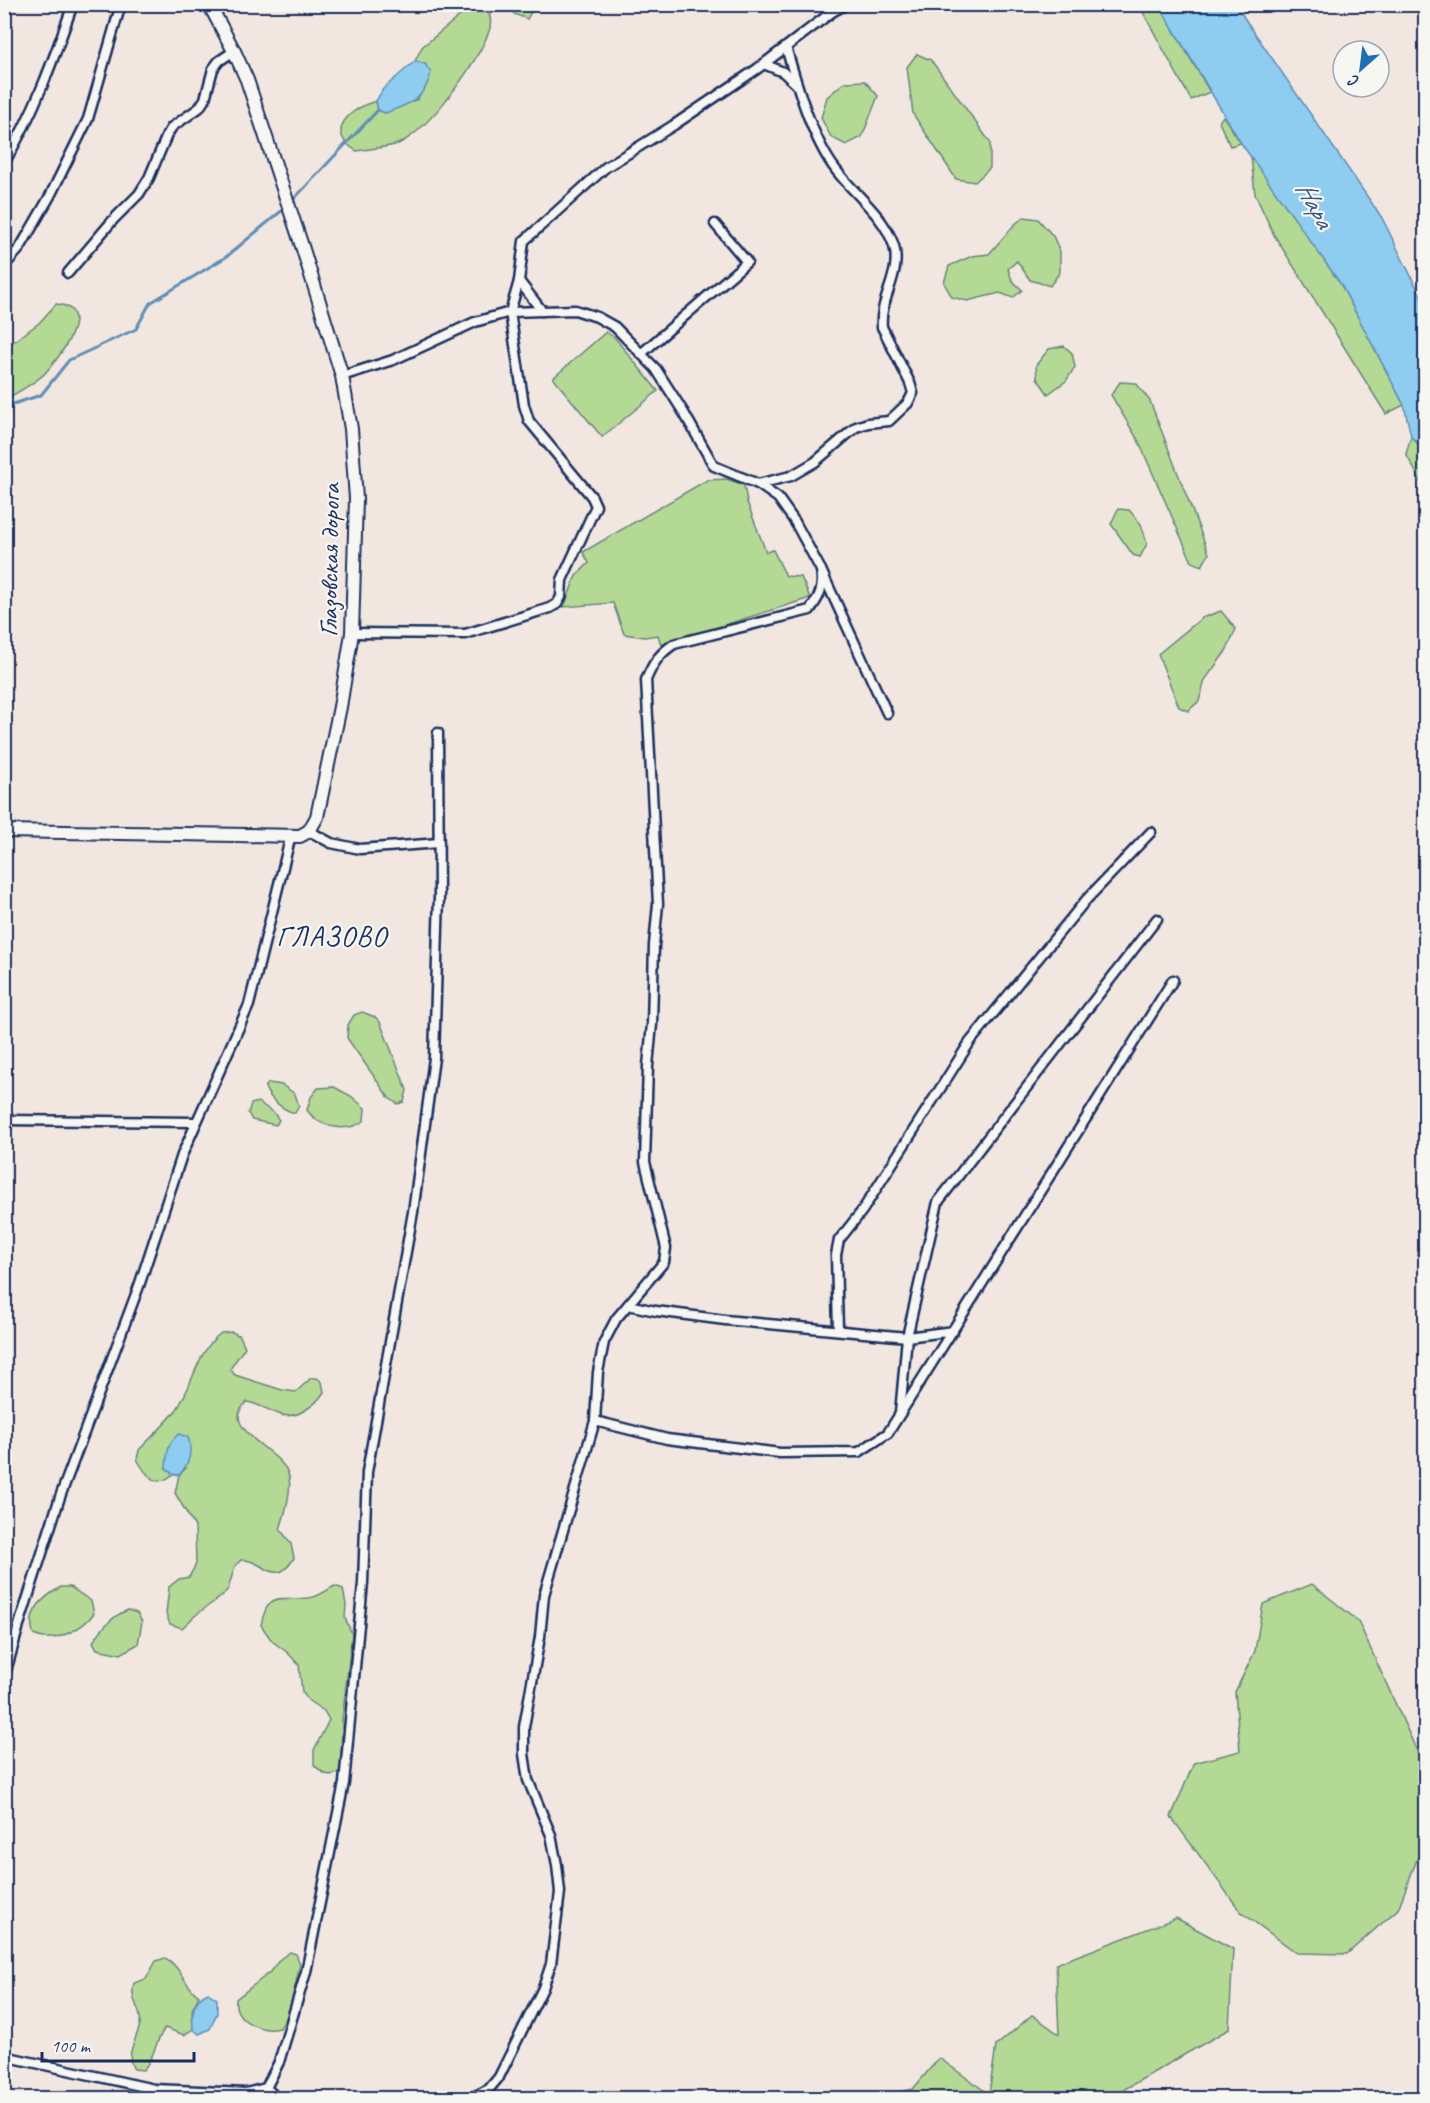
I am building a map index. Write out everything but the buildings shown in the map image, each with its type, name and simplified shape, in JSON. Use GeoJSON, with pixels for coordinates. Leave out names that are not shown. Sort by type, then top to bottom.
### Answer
{"type":"FeatureCollection","features":[{"type":"Feature","properties":{"kind":"street"},"geometry":{"type":"LineString","coordinates":[[4,163],[27,119],[54,57],[72,4]]}},
{"type":"Feature","properties":{"kind":"street"},"geometry":{"type":"LineString","coordinates":[[4,266],[20,248],[35,222],[88,119],[121,4]]}},
{"type":"Feature","properties":{"kind":"street","name":"Глазовская дорога"},"geometry":{"type":"LineString","coordinates":[[209,4],[247,80],[342,376],[351,429],[356,499],[352,633],[340,707],[317,817],[309,831]]}},
{"type":"Feature","properties":{"kind":"street"},"geometry":{"type":"LineString","coordinates":[[352,633],[465,634],[557,604],[561,597],[562,580],[596,506],[529,421],[524,405],[510,312],[519,281],[524,241],[606,167],[674,125],[764,64],[832,12],[846,4]]}},
{"type":"Feature","properties":{"kind":"street"},"geometry":{"type":"LineString","coordinates":[[758,484],[791,476],[832,449],[856,427],[889,421],[908,403],[913,393],[882,327],[881,317],[897,262],[893,245],[880,219],[836,171],[823,151],[796,84],[786,47]]}},
{"type":"Feature","properties":{"kind":"street"},"geometry":{"type":"LineString","coordinates":[[68,273],[139,194],[154,166],[166,135],[172,127],[199,108],[206,99],[213,69],[219,61],[234,51]]}},
{"type":"Feature","properties":{"kind":"street"},"geometry":{"type":"LineString","coordinates":[[764,64],[783,72],[796,84]]}},
{"type":"Feature","properties":{"kind":"street"},"geometry":{"type":"LineString","coordinates":[[642,353],[747,262],[715,225]]}},
{"type":"Feature","properties":{"kind":"street"},"geometry":{"type":"LineString","coordinates":[[519,281],[542,311]]}},
{"type":"Feature","properties":{"kind":"street"},"geometry":{"type":"LineString","coordinates":[[342,376],[393,360],[475,322],[510,312],[575,310],[597,317],[615,327],[656,369],[684,412],[714,466],[758,484],[778,498],[795,522],[821,570],[887,712]]}},
{"type":"Feature","properties":{"kind":"street"},"geometry":{"type":"LineString","coordinates":[[471,2098],[489,2089],[500,2077],[543,1988],[551,1964],[560,1892],[557,1865],[551,1835],[528,1780],[524,1754],[524,1727],[540,1637],[544,1595],[595,1421],[598,1372],[604,1342],[616,1319],[664,1262],[666,1248],[645,1162],[654,945],[658,904],[646,680],[660,654],[674,644],[810,610],[820,597],[823,585],[821,570]]}},
{"type":"Feature","properties":{"kind":"street"},"geometry":{"type":"LineString","coordinates":[[259,2093],[279,2062],[306,1972],[344,1783],[363,1583],[367,1472],[413,1212],[434,1058],[439,896],[438,733]]}},
{"type":"Feature","properties":{"kind":"street"},"geometry":{"type":"LineString","coordinates":[[4,831],[300,836],[309,831],[331,843],[360,849],[439,843]]}},
{"type":"Feature","properties":{"kind":"street"},"geometry":{"type":"LineString","coordinates":[[838,1330],[836,1255],[839,1240],[862,1211],[970,1042],[1086,900],[1151,832]]}},
{"type":"Feature","properties":{"kind":"street"},"geometry":{"type":"LineString","coordinates":[[4,1678],[60,1497],[135,1296],[182,1155],[249,1005],[291,835]]}},
{"type":"Feature","properties":{"kind":"street"},"geometry":{"type":"LineString","coordinates":[[899,1417],[907,1337],[938,1202],[1157,919]]}},
{"type":"Feature","properties":{"kind":"street"},"geometry":{"type":"LineString","coordinates":[[595,1421],[667,1439],[780,1453],[859,1452],[888,1433],[1173,980]]}},
{"type":"Feature","properties":{"kind":"street"},"geometry":{"type":"LineString","coordinates":[[4,1120],[195,1122]]}},
{"type":"Feature","properties":{"kind":"street"},"geometry":{"type":"LineString","coordinates":[[627,1305],[679,1314],[907,1337],[953,1331]]}},
{"type":"Feature","properties":{"kind":"street"},"geometry":{"type":"LineString","coordinates":[[4,2056],[154,2089],[259,2093],[277,2098]]}},
{"type":"Feature","properties":{"kind":"green space"},"geometry":{"type":"Polygon","coordinates":[[[473,5],[485,6],[490,16],[490,28],[465,75],[438,109],[424,124],[398,144],[357,151],[347,144],[341,129],[344,122],[357,109],[376,101],[378,110],[385,113],[418,99],[425,64],[415,61],[422,47],[473,5]]]}},
{"type":"Feature","properties":{"kind":"green space"},"geometry":{"type":"Polygon","coordinates":[[[509,5],[535,5],[527,19],[514,14],[509,5]]]}},
{"type":"Feature","properties":{"kind":"green space"},"geometry":{"type":"Polygon","coordinates":[[[1139,5],[1159,5],[1210,92],[1191,100],[1139,5]]]}},
{"type":"Feature","properties":{"kind":"green space"},"geometry":{"type":"Polygon","coordinates":[[[917,54],[931,60],[990,142],[990,168],[975,182],[956,179],[913,114],[907,67],[917,54]]]}},
{"type":"Feature","properties":{"kind":"green space"},"geometry":{"type":"Polygon","coordinates":[[[865,81],[878,96],[862,137],[846,145],[831,137],[821,118],[827,97],[845,82],[865,81]]]}},
{"type":"Feature","properties":{"kind":"green space"},"geometry":{"type":"Polygon","coordinates":[[[1223,116],[1241,143],[1230,146],[1219,122],[1223,116]]]}},
{"type":"Feature","properties":{"kind":"green space"},"geometry":{"type":"Polygon","coordinates":[[[1251,156],[1340,283],[1404,405],[1386,414],[1274,235],[1255,194],[1251,156]]]}},
{"type":"Feature","properties":{"kind":"green space"},"geometry":{"type":"Polygon","coordinates":[[[1024,217],[1038,219],[1053,236],[1060,252],[1060,272],[1050,286],[1030,280],[1017,261],[1008,269],[1012,280],[1022,290],[1013,298],[1000,293],[967,301],[952,297],[944,283],[949,266],[972,256],[989,254],[1024,217]]]}},
{"type":"Feature","properties":{"kind":"green space"},"geometry":{"type":"Polygon","coordinates":[[[56,304],[68,307],[74,313],[75,322],[67,344],[43,375],[5,400],[5,348],[39,323],[56,304]]]}},
{"type":"Feature","properties":{"kind":"green space"},"geometry":{"type":"Polygon","coordinates":[[[606,332],[615,338],[658,391],[602,437],[553,378],[606,332]]]}},
{"type":"Feature","properties":{"kind":"green space"},"geometry":{"type":"Polygon","coordinates":[[[1064,346],[1072,353],[1075,367],[1066,381],[1048,394],[1037,378],[1036,365],[1049,349],[1064,346]]]}},
{"type":"Feature","properties":{"kind":"green space"},"geometry":{"type":"Polygon","coordinates":[[[1120,382],[1136,383],[1150,401],[1209,554],[1202,566],[1192,562],[1138,440],[1111,395],[1120,382]]]}},
{"type":"Feature","properties":{"kind":"green space"},"geometry":{"type":"Polygon","coordinates":[[[1411,436],[1425,452],[1425,489],[1406,454],[1411,436]]]}},
{"type":"Feature","properties":{"kind":"green space"},"geometry":{"type":"Polygon","coordinates":[[[726,479],[744,485],[747,502],[766,552],[773,550],[786,576],[801,577],[810,598],[661,645],[658,635],[645,637],[624,634],[613,603],[564,607],[576,576],[589,563],[583,552],[707,480],[726,479]]]}},
{"type":"Feature","properties":{"kind":"green space"},"geometry":{"type":"Polygon","coordinates":[[[1118,509],[1129,510],[1141,524],[1147,544],[1140,557],[1133,555],[1111,524],[1118,509]]]}},
{"type":"Feature","properties":{"kind":"green space"},"geometry":{"type":"Polygon","coordinates":[[[1221,611],[1236,629],[1226,651],[1205,680],[1199,701],[1188,711],[1179,707],[1158,654],[1202,618],[1221,611]]]}},
{"type":"Feature","properties":{"kind":"green space"},"geometry":{"type":"Polygon","coordinates":[[[362,1012],[375,1017],[380,1022],[407,1090],[404,1102],[398,1104],[389,1098],[347,1038],[348,1025],[354,1015],[362,1012]]]}},
{"type":"Feature","properties":{"kind":"green space"},"geometry":{"type":"Polygon","coordinates":[[[269,1083],[282,1085],[295,1094],[299,1106],[295,1113],[281,1107],[273,1100],[265,1087],[269,1083]]]}},
{"type":"Feature","properties":{"kind":"green space"},"geometry":{"type":"Polygon","coordinates":[[[334,1087],[351,1096],[365,1108],[364,1121],[342,1128],[326,1125],[312,1116],[307,1110],[311,1097],[318,1088],[334,1087]]]}},
{"type":"Feature","properties":{"kind":"green space"},"geometry":{"type":"Polygon","coordinates":[[[258,1102],[274,1113],[279,1120],[276,1125],[252,1120],[248,1113],[251,1104],[258,1102]]]}},
{"type":"Feature","properties":{"kind":"green space"},"geometry":{"type":"Polygon","coordinates":[[[232,1332],[240,1336],[245,1347],[230,1369],[235,1375],[282,1390],[296,1392],[311,1378],[317,1378],[322,1382],[324,1392],[316,1402],[298,1414],[285,1416],[247,1402],[240,1412],[240,1421],[245,1430],[283,1464],[288,1473],[289,1493],[280,1529],[291,1544],[294,1558],[281,1572],[241,1560],[235,1566],[228,1589],[222,1596],[182,1628],[170,1624],[166,1614],[169,1587],[179,1579],[189,1577],[196,1564],[195,1527],[175,1493],[179,1475],[186,1468],[166,1468],[173,1474],[167,1479],[157,1481],[148,1475],[137,1459],[139,1450],[177,1409],[206,1349],[221,1333],[232,1332]]]}},
{"type":"Feature","properties":{"kind":"green space"},"geometry":{"type":"Polygon","coordinates":[[[1312,1584],[1358,1621],[1425,1769],[1424,1841],[1398,1909],[1347,1954],[1297,1953],[1241,1912],[1171,1817],[1194,1763],[1240,1751],[1235,1692],[1255,1651],[1263,1604],[1312,1584]]]}},
{"type":"Feature","properties":{"kind":"green space"},"geometry":{"type":"Polygon","coordinates":[[[335,1586],[343,1589],[346,1605],[345,1618],[352,1634],[342,1720],[341,1768],[338,1773],[331,1775],[325,1774],[314,1765],[314,1750],[329,1720],[324,1711],[309,1701],[302,1692],[299,1665],[272,1641],[261,1625],[264,1613],[274,1600],[313,1597],[335,1586]]]}},
{"type":"Feature","properties":{"kind":"green space"},"geometry":{"type":"Polygon","coordinates":[[[61,1587],[70,1587],[91,1601],[94,1613],[83,1625],[67,1634],[50,1638],[34,1635],[32,1620],[37,1606],[61,1587]]]}},
{"type":"Feature","properties":{"kind":"green space"},"geometry":{"type":"Polygon","coordinates":[[[128,1610],[137,1613],[142,1622],[138,1644],[121,1654],[97,1649],[93,1642],[100,1632],[112,1619],[128,1610]]]}},
{"type":"Feature","properties":{"kind":"green space"},"geometry":{"type":"Polygon","coordinates":[[[1176,1918],[1233,1949],[1229,2029],[1111,2097],[1071,2095],[1068,2098],[872,2098],[913,2089],[939,2058],[989,2094],[996,2046],[1032,2015],[1059,2034],[1056,1964],[1176,1918]]]}},
{"type":"Feature","properties":{"kind":"green space"},"geometry":{"type":"Polygon","coordinates":[[[290,1952],[296,1954],[300,1964],[289,2014],[280,2028],[265,2029],[250,2024],[239,2014],[236,1999],[269,1973],[280,1959],[290,1952]]]}},
{"type":"Feature","properties":{"kind":"green space"},"geometry":{"type":"Polygon","coordinates":[[[165,1958],[175,1966],[199,1996],[192,2010],[193,2029],[184,2035],[165,2028],[147,2065],[143,2070],[134,2069],[130,2058],[140,2024],[140,2014],[133,1996],[134,1983],[146,1979],[156,1961],[165,1958]]]}},
{"type":"Feature","properties":{"kind":"water","name":"Нара"},"geometry":{"type":"Polygon","coordinates":[[[1159,5],[1237,5],[1382,218],[1425,304],[1425,452],[1411,436],[1404,405],[1340,283],[1241,143],[1159,5]]]}},
{"type":"Feature","properties":{"kind":"water"},"geometry":{"type":"Polygon","coordinates":[[[415,61],[425,64],[431,73],[420,95],[402,107],[385,113],[378,110],[376,101],[383,89],[415,61]]]}},
{"type":"Feature","properties":{"kind":"water"},"geometry":{"type":"Polygon","coordinates":[[[179,1434],[188,1437],[190,1452],[186,1466],[179,1475],[173,1474],[166,1468],[170,1445],[179,1434]]]}},
{"type":"Feature","properties":{"kind":"water"},"geometry":{"type":"Polygon","coordinates":[[[208,1993],[217,1999],[217,2013],[210,2029],[199,2034],[193,2029],[194,2008],[199,1999],[208,1993]]]}},
{"type":"Feature","properties":{"kind":"waterway"},"geometry":{"type":"LineString","coordinates":[[292,201],[378,110]]}},
{"type":"Feature","properties":{"kind":"waterway"},"geometry":{"type":"LineString","coordinates":[[4,407],[41,395],[69,360],[136,329],[150,303],[226,257],[285,208]]}},
{"type":"Feature","properties":{"kind":"district","name":"ГЛАЗОВО"},"geometry":{"type":"Point","coordinates":[332,936]}}]}
